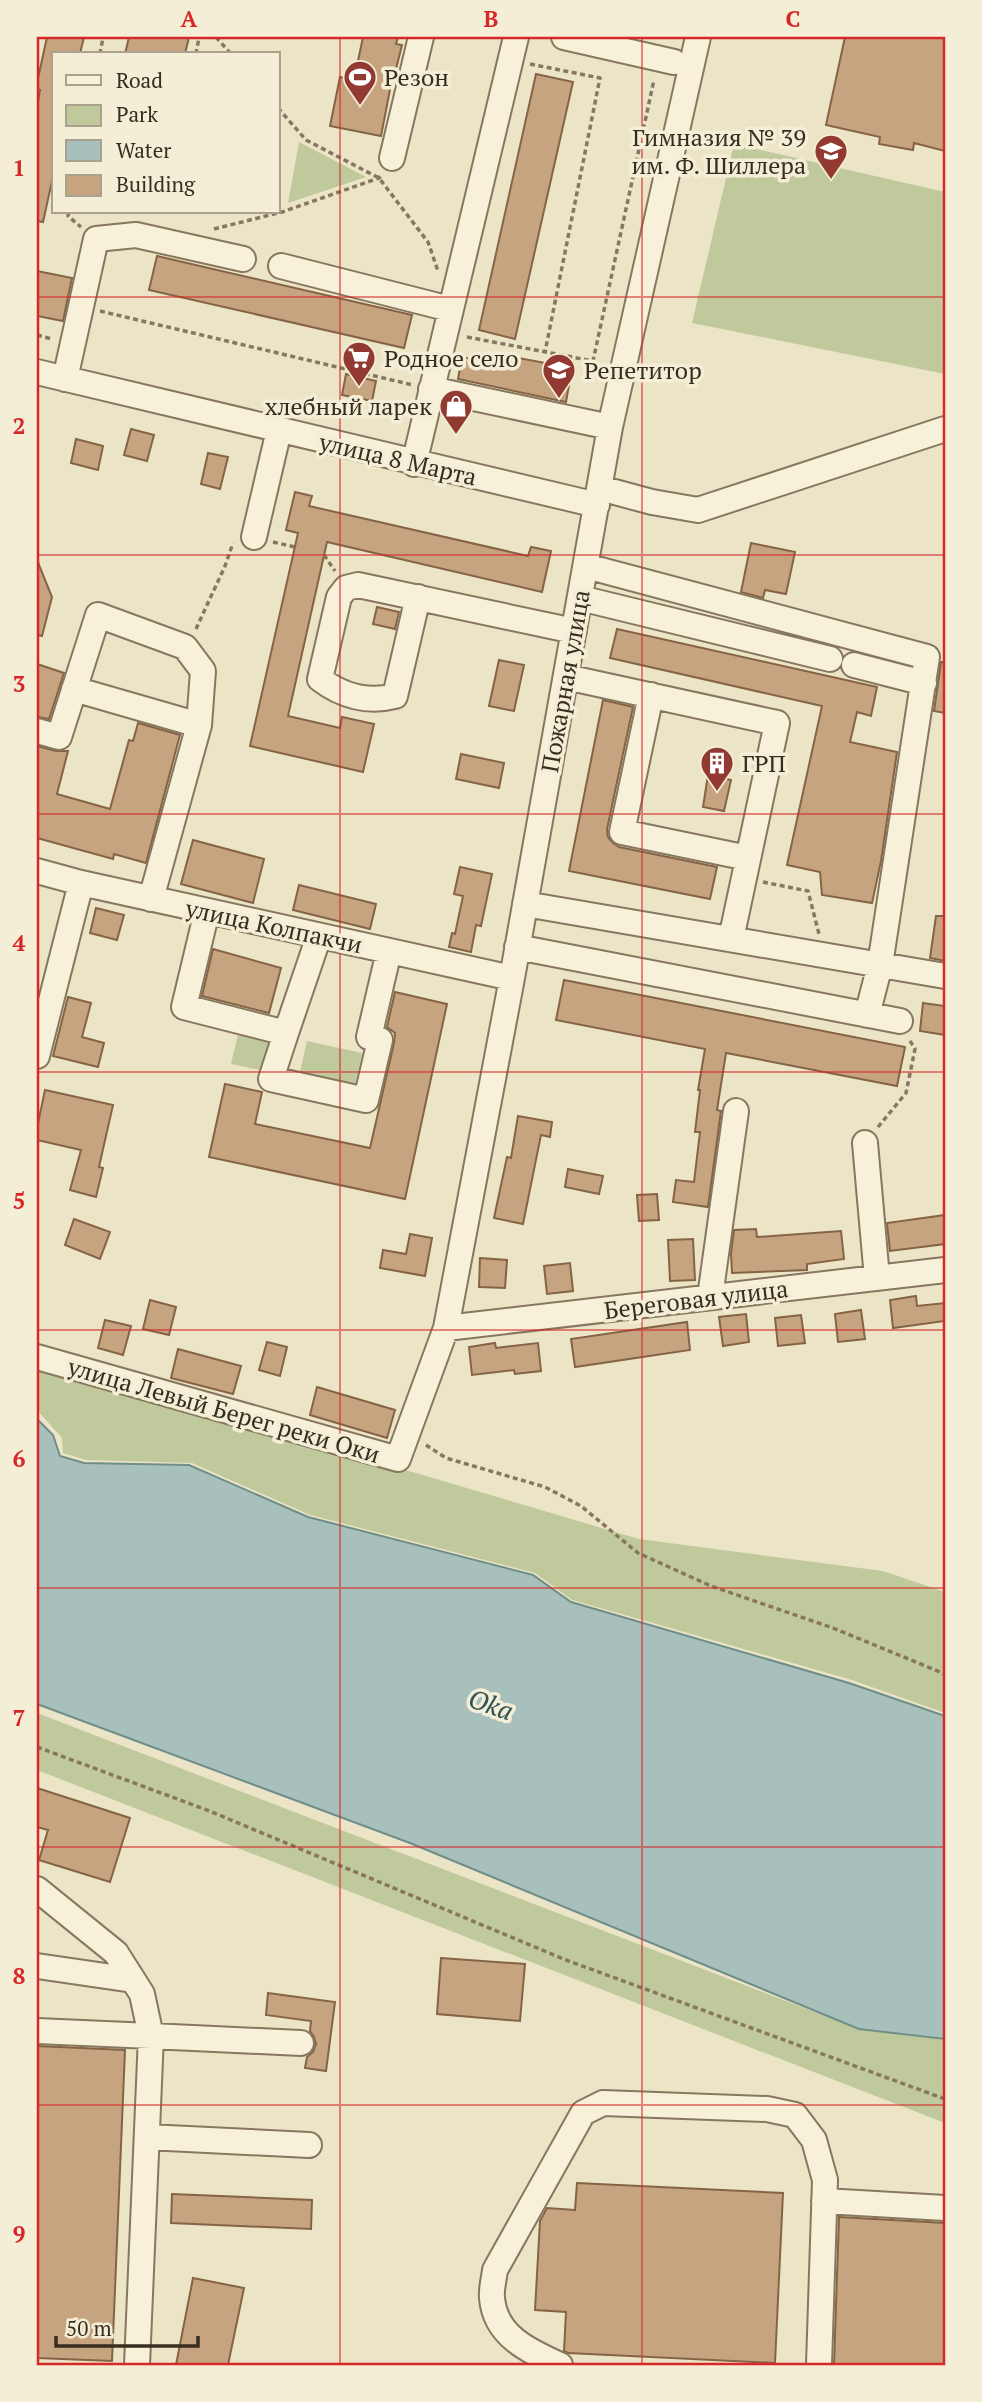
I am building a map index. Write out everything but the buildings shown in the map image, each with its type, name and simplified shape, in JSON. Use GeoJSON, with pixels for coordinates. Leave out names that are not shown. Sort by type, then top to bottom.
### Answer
{"type":"FeatureCollection","features":[{"type":"Feature","properties":{"kind":"street"},"geometry":{"type":"LineString","coordinates":[[386,168],[421,37]]}},
{"type":"Feature","properties":{"kind":"street"},"geometry":{"type":"LineString","coordinates":[[568,37],[675,62]]}},
{"type":"Feature","properties":{"kind":"street"},"geometry":{"type":"LineString","coordinates":[[640,37],[675,62]]}},
{"type":"Feature","properties":{"kind":"street","name":"Пожарная улица"},"geometry":{"type":"LineString","coordinates":[[446,1328],[512,978],[675,62],[698,37]]}},
{"type":"Feature","properties":{"kind":"street"},"geometry":{"type":"LineString","coordinates":[[414,464],[513,48]]}},
{"type":"Feature","properties":{"kind":"street"},"geometry":{"type":"LineString","coordinates":[[65,379],[96,239],[136,235],[243,259]]}},
{"type":"Feature","properties":{"kind":"street"},"geometry":{"type":"LineString","coordinates":[[281,266],[450,309]]}},
{"type":"Feature","properties":{"kind":"street","name":"улица 8 Марта"},"geometry":{"type":"LineString","coordinates":[[37,372],[414,464],[598,497],[698,510],[945,429]]}},
{"type":"Feature","properties":{"kind":"street"},"geometry":{"type":"LineString","coordinates":[[431,389],[610,427]]}},
{"type":"Feature","properties":{"kind":"street"},"geometry":{"type":"LineString","coordinates":[[254,537],[279,430]]}},
{"type":"Feature","properties":{"kind":"street"},"geometry":{"type":"LineString","coordinates":[[586,566],[928,657],[880,965],[867,1015]]}},
{"type":"Feature","properties":{"kind":"street"},"geometry":{"type":"LineString","coordinates":[[418,597],[395,696],[378,700],[336,692],[320,679],[340,597],[346,588],[358,585],[418,597],[574,631]]}},
{"type":"Feature","properties":{"kind":"street"},"geometry":{"type":"LineString","coordinates":[[580,598],[830,659]]}},
{"type":"Feature","properties":{"kind":"street"},"geometry":{"type":"LineString","coordinates":[[37,731],[59,737],[98,615],[185,647],[203,671],[199,725],[151,899]]}},
{"type":"Feature","properties":{"kind":"street"},"geometry":{"type":"LineString","coordinates":[[792,649],[799,623]]}},
{"type":"Feature","properties":{"kind":"street"},"geometry":{"type":"LineString","coordinates":[[854,665],[923,683]]}},
{"type":"Feature","properties":{"kind":"street"},"geometry":{"type":"LineString","coordinates":[[566,677],[777,723],[732,939]]}},
{"type":"Feature","properties":{"kind":"street"},"geometry":{"type":"LineString","coordinates":[[74,689],[199,725]]}},
{"type":"Feature","properties":{"kind":"street"},"geometry":{"type":"LineString","coordinates":[[651,695],[622,832],[746,868]]}},
{"type":"Feature","properties":{"kind":"street","name":"улица Колпакчи"},"geometry":{"type":"LineString","coordinates":[[37,871],[151,899],[512,978]]}},
{"type":"Feature","properties":{"kind":"street"},"geometry":{"type":"LineString","coordinates":[[38,1050],[81,883]]}},
{"type":"Feature","properties":{"kind":"street"},"geometry":{"type":"LineString","coordinates":[[525,904],[945,976]]}},
{"type":"Feature","properties":{"kind":"street"},"geometry":{"type":"LineString","coordinates":[[207,911],[184,1007],[286,1033]]}},
{"type":"Feature","properties":{"kind":"street"},"geometry":{"type":"LineString","coordinates":[[319,936],[271,1079],[366,1100],[380,1040],[369,1037],[389,951]]}},
{"type":"Feature","properties":{"kind":"street"},"geometry":{"type":"LineString","coordinates":[[517,947],[901,1021]]}},
{"type":"Feature","properties":{"kind":"street"},"geometry":{"type":"LineString","coordinates":[[710,1297],[736,1111]]}},
{"type":"Feature","properties":{"kind":"street"},"geometry":{"type":"LineString","coordinates":[[865,1143],[877,1278]]}},
{"type":"Feature","properties":{"kind":"street","name":"Береговая улица"},"geometry":{"type":"LineString","coordinates":[[446,1328],[945,1270]]}},
{"type":"Feature","properties":{"kind":"street","name":"улица Левый Берег реки Оки"},"geometry":{"type":"LineString","coordinates":[[37,1357],[398,1459],[446,1328]]}},
{"type":"Feature","properties":{"kind":"street"},"geometry":{"type":"LineString","coordinates":[[37,1889],[116,1953],[142,1994],[151,2036],[137,2365]]}},
{"type":"Feature","properties":{"kind":"street"},"geometry":{"type":"LineString","coordinates":[[37,1966],[133,1980]]}},
{"type":"Feature","properties":{"kind":"street"},"geometry":{"type":"LineString","coordinates":[[37,2031],[301,2043]]}},
{"type":"Feature","properties":{"kind":"street"},"geometry":{"type":"LineString","coordinates":[[560,2365],[513,2340],[497,2322],[491,2297],[495,2270],[583,2113],[603,2103],[767,2109],[796,2115],[814,2140],[825,2180],[819,2365]]}},
{"type":"Feature","properties":{"kind":"street"},"geometry":{"type":"LineString","coordinates":[[147,2137],[309,2145]]}},
{"type":"Feature","properties":{"kind":"street"},"geometry":{"type":"LineString","coordinates":[[824,2201],[945,2208]]}},
{"type":"Feature","properties":{"kind":"path"},"geometry":{"type":"LineString","coordinates":[[216,37],[229,52]]}},
{"type":"Feature","properties":{"kind":"path"},"geometry":{"type":"LineString","coordinates":[[513,48],[600,78],[545,352]]}},
{"type":"Feature","properties":{"kind":"path"},"geometry":{"type":"LineString","coordinates":[[444,333],[593,361],[675,62]]}},
{"type":"Feature","properties":{"kind":"path"},"geometry":{"type":"LineString","coordinates":[[280,110],[306,140],[386,168],[428,242],[439,275]]}},
{"type":"Feature","properties":{"kind":"path"},"geometry":{"type":"LineString","coordinates":[[280,213],[386,168]]}},
{"type":"Feature","properties":{"kind":"path"},"geometry":{"type":"LineString","coordinates":[[205,232],[274,214]]}},
{"type":"Feature","properties":{"kind":"path"},"geometry":{"type":"LineString","coordinates":[[81,307],[431,389]]}},
{"type":"Feature","properties":{"kind":"path"},"geometry":{"type":"LineString","coordinates":[[185,647],[203,618],[234,541],[254,537]]}},
{"type":"Feature","properties":{"kind":"path"},"geometry":{"type":"LineString","coordinates":[[746,868],[808,891],[825,956]]}},
{"type":"Feature","properties":{"kind":"path"},"geometry":{"type":"LineString","coordinates":[[865,1143],[906,1093],[915,1049],[901,1021]]}},
{"type":"Feature","properties":{"kind":"path"},"geometry":{"type":"LineString","coordinates":[[407,1432],[446,1458],[545,1487],[581,1506],[638,1553],[711,1586],[833,1628],[945,1674]]}},
{"type":"Feature","properties":{"kind":"path"},"geometry":{"type":"LineString","coordinates":[[37,1747],[207,1810],[566,1960],[945,2099]]}},
{"type":"Feature","properties":{"kind":"green space"},"geometry":{"type":"Polygon","coordinates":[[[299,142],[366,177],[288,203],[299,142]]]}},
{"type":"Feature","properties":{"kind":"green space"},"geometry":{"type":"Polygon","coordinates":[[[734,144],[945,192],[945,374],[692,323],[734,144]]]}},
{"type":"Feature","properties":{"kind":"green space"},"geometry":{"type":"Polygon","coordinates":[[[238,1034],[272,1042],[265,1071],[231,1064],[238,1034]]]}},
{"type":"Feature","properties":{"kind":"green space"},"geometry":{"type":"Polygon","coordinates":[[[307,1041],[362,1053],[355,1085],[300,1072],[307,1041]]]}},
{"type":"Feature","properties":{"kind":"green space"},"geometry":{"type":"Polygon","coordinates":[[[37,1361],[639,1539],[883,1571],[945,1592],[945,1713],[852,1680],[572,1600],[535,1573],[310,1515],[192,1463],[86,1460],[63,1453],[62,1438],[37,1410],[37,1361]]]}},
{"type":"Feature","properties":{"kind":"green space"},"geometry":{"type":"Polygon","coordinates":[[[37,1713],[859,2029],[945,2039],[945,2123],[37,1770],[37,1713]]]}},
{"type":"Feature","properties":{"kind":"water","name":"Oka"},"geometry":{"type":"Polygon","coordinates":[[[37,1419],[53,1435],[60,1456],[84,1463],[189,1465],[308,1517],[533,1575],[571,1602],[849,1683],[945,1716],[945,2039],[859,2029],[410,1843],[37,1704],[37,1419]]]}},
{"type":"Feature","properties":{"kind":"place","name":"Резон"},"geometry":{"type":"Point","coordinates":[360,107]}},
{"type":"Feature","properties":{"kind":"place","name":"Гимназия № 39 им. Ф. Шиллера"},"geometry":{"type":"Point","coordinates":[831,181]}},
{"type":"Feature","properties":{"kind":"place","name":"Родное село"},"geometry":{"type":"Point","coordinates":[359,388]}},
{"type":"Feature","properties":{"kind":"place","name":"Репетитор"},"geometry":{"type":"Point","coordinates":[559,400]}},
{"type":"Feature","properties":{"kind":"place","name":"хлебный ларек"},"geometry":{"type":"Point","coordinates":[456,436]}},
{"type":"Feature","properties":{"kind":"place","name":"ГРП"},"geometry":{"type":"Point","coordinates":[717,793]}}]}
